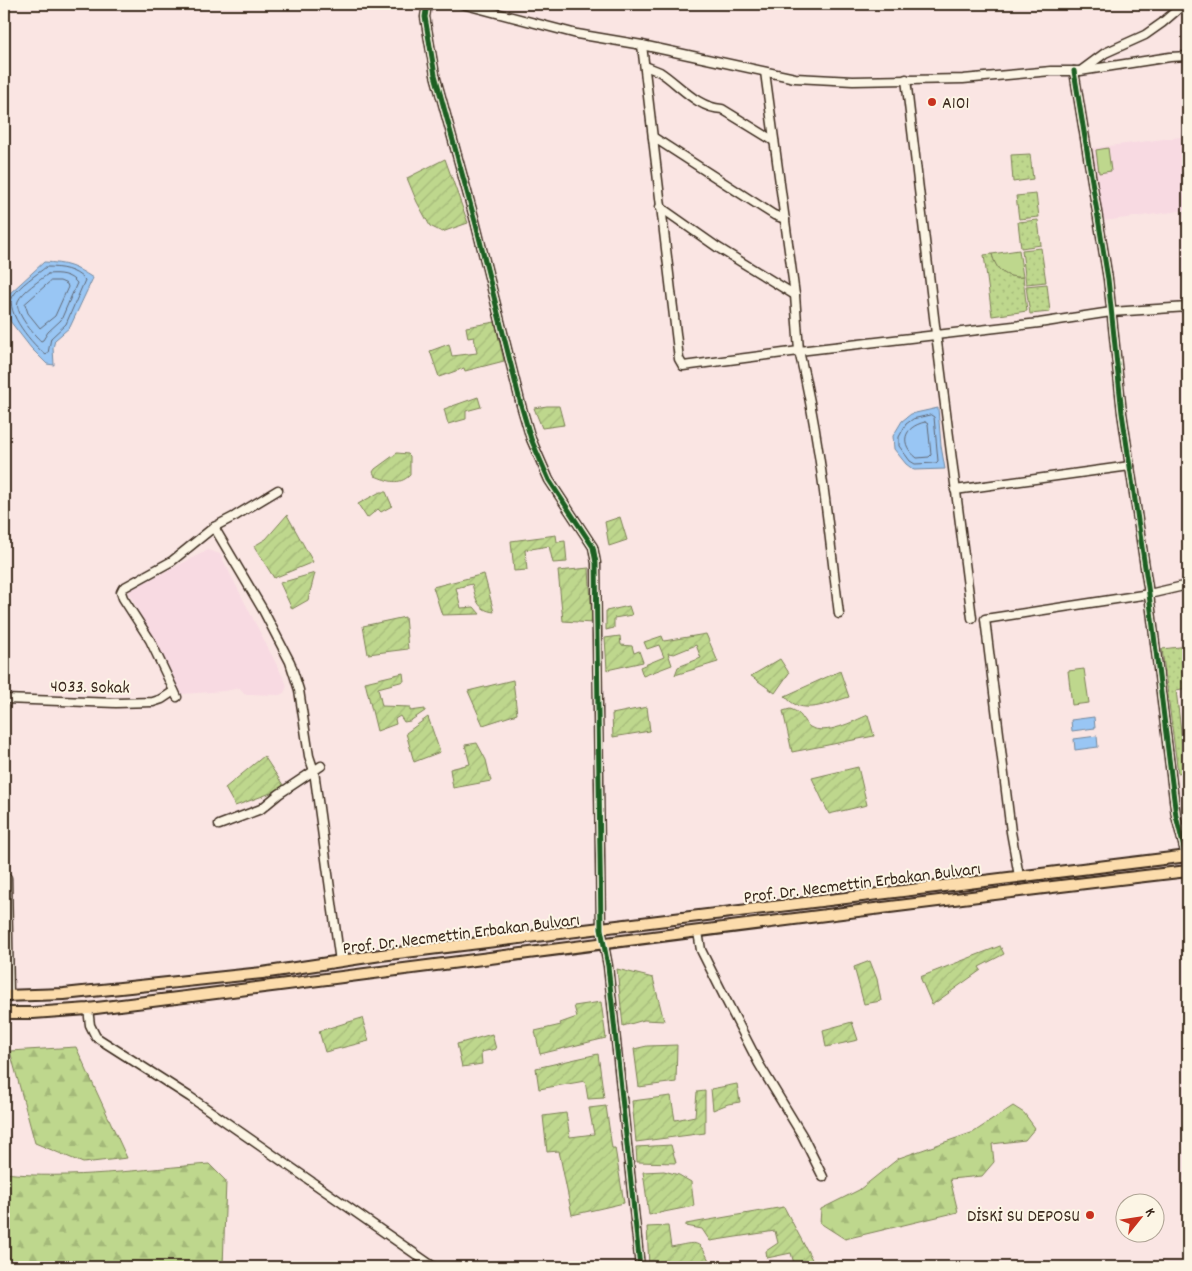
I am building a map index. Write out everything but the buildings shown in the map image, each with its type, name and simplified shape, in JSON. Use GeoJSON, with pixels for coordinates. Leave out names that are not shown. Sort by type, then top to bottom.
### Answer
{"type":"FeatureCollection","features":[{"type":"Feature","properties":{"kind":"main road","name":"Prof. Dr. Necmettin Erbakan Bulvarı"},"geometry":{"type":"LineString","coordinates":[[6,996],[64,994],[262,973],[381,955],[1187,856]]}},
{"type":"Feature","properties":{"kind":"main road","name":"Prof. Dr. Necmettin Erbakan Bulvarı"},"geometry":{"type":"LineString","coordinates":[[4,1013],[88,1009],[603,945],[973,896],[1188,871]]}},
{"type":"Feature","properties":{"kind":"street"},"geometry":{"type":"LineString","coordinates":[[427,4],[425,17],[435,75],[531,439],[549,480],[593,547],[596,562],[601,929],[608,966],[640,1267]]}},
{"type":"Feature","properties":{"kind":"street"},"geometry":{"type":"LineString","coordinates":[[462,4],[577,34],[642,45],[795,78],[853,81],[963,79],[1051,71],[1077,71],[1188,56]]}},
{"type":"Feature","properties":{"kind":"street"},"geometry":{"type":"LineString","coordinates":[[1077,71],[1105,53],[1145,35],[1184,4]]}},
{"type":"Feature","properties":{"kind":"street"},"geometry":{"type":"LineString","coordinates":[[642,45],[680,364],[687,366],[936,334],[1039,323],[1111,312],[1188,307]]}},
{"type":"Feature","properties":{"kind":"street"},"geometry":{"type":"LineString","coordinates":[[645,66],[659,72],[704,105],[722,108],[774,141]]}},
{"type":"Feature","properties":{"kind":"street"},"geometry":{"type":"LineString","coordinates":[[1077,71],[1108,278],[1122,413],[1149,594],[1176,816],[1187,856]]}},
{"type":"Feature","properties":{"kind":"street"},"geometry":{"type":"LineString","coordinates":[[765,72],[795,295],[800,351],[821,470],[838,614]]}},
{"type":"Feature","properties":{"kind":"street"},"geometry":{"type":"LineString","coordinates":[[906,80],[972,618]]}},
{"type":"Feature","properties":{"kind":"street"},"geometry":{"type":"LineString","coordinates":[[652,137],[774,215],[785,219]]}},
{"type":"Feature","properties":{"kind":"street"},"geometry":{"type":"LineString","coordinates":[[660,208],[795,295]]}},
{"type":"Feature","properties":{"kind":"street"},"geometry":{"type":"LineString","coordinates":[[955,490],[1130,466]]}},
{"type":"Feature","properties":{"kind":"street"},"geometry":{"type":"LineString","coordinates":[[278,490],[235,516],[214,526],[263,610],[290,662],[299,690],[309,756],[318,768],[340,962]]}},
{"type":"Feature","properties":{"kind":"street","name":"4033. Sokak"},"geometry":{"type":"LineString","coordinates":[[4,699],[73,702],[152,702],[175,694],[150,640],[121,592],[123,588],[172,561],[214,526]]}},
{"type":"Feature","properties":{"kind":"street"},"geometry":{"type":"LineString","coordinates":[[1019,876],[1011,832],[985,619],[1149,594],[1188,585]]}},
{"type":"Feature","properties":{"kind":"street"},"geometry":{"type":"LineString","coordinates":[[219,825],[261,809],[279,794],[318,768]]}},
{"type":"Feature","properties":{"kind":"street"},"geometry":{"type":"LineString","coordinates":[[6,996],[7,878]]}},
{"type":"Feature","properties":{"kind":"street"},"geometry":{"type":"LineString","coordinates":[[698,932],[701,950],[738,1024],[824,1177]]}},
{"type":"Feature","properties":{"kind":"street"},"geometry":{"type":"LineString","coordinates":[[88,1009],[90,1025],[96,1037],[190,1097],[434,1267]]}},
{"type":"Feature","properties":{"kind":"shaded area"},"geometry":{"type":"Polygon","coordinates":[[[1188,136],[1188,210],[1103,221],[1093,148],[1188,136]]]}},
{"type":"Feature","properties":{"kind":"shaded area"},"geometry":{"type":"Polygon","coordinates":[[[208,550],[220,554],[286,683],[287,686],[284,693],[279,695],[244,694],[240,688],[182,694],[128,591],[208,550]]]}},
{"type":"Feature","properties":{"kind":"green space"},"geometry":{"type":"Polygon","coordinates":[[[1108,148],[1111,171],[1099,173],[1096,150],[1108,148]]]}},
{"type":"Feature","properties":{"kind":"green space"},"geometry":{"type":"Polygon","coordinates":[[[1030,154],[1033,179],[1013,182],[1011,155],[1030,154]]]}},
{"type":"Feature","properties":{"kind":"green space"},"geometry":{"type":"Polygon","coordinates":[[[445,159],[468,223],[442,232],[430,226],[407,178],[445,159]]]}},
{"type":"Feature","properties":{"kind":"green space"},"geometry":{"type":"Polygon","coordinates":[[[1036,194],[1039,217],[1019,219],[1016,196],[1036,194]]]}},
{"type":"Feature","properties":{"kind":"green space"},"geometry":{"type":"Polygon","coordinates":[[[1038,220],[1041,245],[1021,248],[1018,222],[1038,220]]]}},
{"type":"Feature","properties":{"kind":"green space"},"geometry":{"type":"Polygon","coordinates":[[[1041,248],[1046,282],[1026,284],[1022,250],[1041,248]]]}},
{"type":"Feature","properties":{"kind":"green space"},"geometry":{"type":"Polygon","coordinates":[[[1019,250],[1023,277],[1011,276],[1002,272],[992,254],[1019,250]]]}},
{"type":"Feature","properties":{"kind":"green space"},"geometry":{"type":"Polygon","coordinates":[[[992,254],[1002,272],[1011,276],[1023,277],[1027,311],[992,316],[984,255],[992,254]]]}},
{"type":"Feature","properties":{"kind":"green space"},"geometry":{"type":"Polygon","coordinates":[[[1047,284],[1050,312],[1030,314],[1026,286],[1047,284]]]}},
{"type":"Feature","properties":{"kind":"green space"},"geometry":{"type":"Polygon","coordinates":[[[495,322],[504,361],[465,371],[464,368],[439,377],[430,351],[449,344],[452,356],[477,353],[474,337],[468,338],[466,327],[495,322]]]}},
{"type":"Feature","properties":{"kind":"green space"},"geometry":{"type":"Polygon","coordinates":[[[478,397],[481,407],[466,411],[466,419],[448,424],[444,409],[478,397]]]}},
{"type":"Feature","properties":{"kind":"green space"},"geometry":{"type":"Polygon","coordinates":[[[559,406],[564,425],[542,428],[534,408],[559,406]]]}},
{"type":"Feature","properties":{"kind":"green space"},"geometry":{"type":"Polygon","coordinates":[[[397,453],[410,456],[410,475],[398,481],[389,481],[375,476],[373,472],[375,469],[397,453]]]}},
{"type":"Feature","properties":{"kind":"green space"},"geometry":{"type":"Polygon","coordinates":[[[380,492],[386,492],[392,506],[381,512],[378,509],[367,518],[358,504],[380,492]]]}},
{"type":"Feature","properties":{"kind":"green space"},"geometry":{"type":"Polygon","coordinates":[[[287,515],[313,562],[274,578],[254,546],[266,539],[287,515]]]}},
{"type":"Feature","properties":{"kind":"green space"},"geometry":{"type":"Polygon","coordinates":[[[620,517],[627,540],[609,546],[605,522],[620,517]]]}},
{"type":"Feature","properties":{"kind":"green space"},"geometry":{"type":"Polygon","coordinates":[[[556,535],[557,542],[565,541],[567,562],[553,563],[549,546],[525,550],[527,570],[514,571],[511,541],[556,535]]]}},
{"type":"Feature","properties":{"kind":"green space"},"geometry":{"type":"Polygon","coordinates":[[[589,568],[592,623],[563,621],[558,571],[589,568]]]}},
{"type":"Feature","properties":{"kind":"green space"},"geometry":{"type":"Polygon","coordinates":[[[315,573],[308,600],[292,609],[280,583],[315,573]]]}},
{"type":"Feature","properties":{"kind":"green space"},"geometry":{"type":"Polygon","coordinates":[[[484,574],[494,612],[484,609],[478,603],[472,584],[456,588],[461,608],[474,607],[480,614],[442,615],[433,587],[484,574]]]}},
{"type":"Feature","properties":{"kind":"green space"},"geometry":{"type":"Polygon","coordinates":[[[629,606],[632,615],[614,618],[614,628],[606,630],[606,611],[629,606]]]}},
{"type":"Feature","properties":{"kind":"green space"},"geometry":{"type":"Polygon","coordinates":[[[405,617],[408,649],[368,654],[363,626],[405,617]]]}},
{"type":"Feature","properties":{"kind":"green space"},"geometry":{"type":"Polygon","coordinates":[[[706,634],[718,662],[675,675],[678,667],[701,658],[696,645],[674,654],[668,653],[672,665],[643,676],[640,667],[664,657],[659,645],[647,649],[644,642],[662,636],[664,641],[706,634]]]}},
{"type":"Feature","properties":{"kind":"green space"},"geometry":{"type":"Polygon","coordinates":[[[620,636],[621,645],[632,646],[634,653],[639,651],[643,662],[607,670],[605,638],[620,636]]]}},
{"type":"Feature","properties":{"kind":"green space"},"geometry":{"type":"Polygon","coordinates":[[[1188,646],[1188,688],[1176,690],[1185,764],[1188,763],[1188,771],[1178,773],[1162,649],[1188,646]]]}},
{"type":"Feature","properties":{"kind":"green space"},"geometry":{"type":"Polygon","coordinates":[[[780,659],[789,673],[775,693],[751,676],[780,659]]]}},
{"type":"Feature","properties":{"kind":"green space"},"geometry":{"type":"Polygon","coordinates":[[[1084,669],[1089,703],[1072,705],[1068,671],[1084,669]]]}},
{"type":"Feature","properties":{"kind":"green space"},"geometry":{"type":"Polygon","coordinates":[[[840,671],[849,697],[824,705],[807,707],[791,702],[785,696],[840,671]]]}},
{"type":"Feature","properties":{"kind":"green space"},"geometry":{"type":"Polygon","coordinates":[[[403,673],[404,681],[378,688],[382,706],[410,707],[410,711],[425,709],[425,711],[410,721],[404,722],[400,716],[395,719],[396,724],[377,731],[365,682],[403,673]]]}},
{"type":"Feature","properties":{"kind":"green space"},"geometry":{"type":"Polygon","coordinates":[[[513,680],[517,714],[483,725],[468,691],[513,680]]]}},
{"type":"Feature","properties":{"kind":"green space"},"geometry":{"type":"Polygon","coordinates":[[[647,707],[650,731],[613,737],[612,714],[647,707]]]}},
{"type":"Feature","properties":{"kind":"green space"},"geometry":{"type":"Polygon","coordinates":[[[790,709],[798,713],[810,727],[824,730],[840,727],[868,715],[874,736],[792,752],[783,711],[790,709]]]}},
{"type":"Feature","properties":{"kind":"green space"},"geometry":{"type":"Polygon","coordinates":[[[428,717],[440,752],[414,762],[406,733],[428,717]]]}},
{"type":"Feature","properties":{"kind":"green space"},"geometry":{"type":"Polygon","coordinates":[[[477,743],[486,760],[491,781],[453,788],[450,769],[470,764],[465,745],[477,743]]]}},
{"type":"Feature","properties":{"kind":"green space"},"geometry":{"type":"Polygon","coordinates":[[[264,756],[285,788],[235,806],[225,788],[264,756]]]}},
{"type":"Feature","properties":{"kind":"green space"},"geometry":{"type":"Polygon","coordinates":[[[858,767],[867,805],[829,814],[812,778],[858,767]]]}},
{"type":"Feature","properties":{"kind":"green space"},"geometry":{"type":"Polygon","coordinates":[[[1000,946],[1004,954],[979,967],[981,970],[932,1005],[920,977],[1000,946]]]}},
{"type":"Feature","properties":{"kind":"green space"},"geometry":{"type":"Polygon","coordinates":[[[870,961],[877,979],[881,1001],[864,1004],[854,967],[870,961]]]}},
{"type":"Feature","properties":{"kind":"green space"},"geometry":{"type":"Polygon","coordinates":[[[617,969],[653,978],[664,1021],[644,1020],[623,1026],[617,969]]]}},
{"type":"Feature","properties":{"kind":"green space"},"geometry":{"type":"Polygon","coordinates":[[[601,1002],[606,1038],[540,1054],[535,1031],[561,1025],[560,1023],[577,1017],[574,1006],[601,1002]]]}},
{"type":"Feature","properties":{"kind":"green space"},"geometry":{"type":"Polygon","coordinates":[[[362,1018],[369,1041],[325,1052],[319,1031],[362,1018]]]}},
{"type":"Feature","properties":{"kind":"green space"},"geometry":{"type":"Polygon","coordinates":[[[852,1022],[858,1040],[826,1047],[823,1030],[852,1022]]]}},
{"type":"Feature","properties":{"kind":"green space"},"geometry":{"type":"Polygon","coordinates":[[[492,1034],[496,1049],[481,1052],[482,1064],[462,1067],[457,1044],[492,1034]]]}},
{"type":"Feature","properties":{"kind":"green space"},"geometry":{"type":"Polygon","coordinates":[[[677,1045],[676,1082],[639,1087],[634,1049],[647,1046],[677,1045]]]}},
{"type":"Feature","properties":{"kind":"green space"},"geometry":{"type":"Polygon","coordinates":[[[76,1047],[127,1158],[83,1163],[35,1143],[10,1051],[76,1047]]]}},
{"type":"Feature","properties":{"kind":"green space"},"geometry":{"type":"Polygon","coordinates":[[[598,1054],[604,1098],[588,1099],[585,1081],[539,1089],[536,1068],[598,1054]]]}},
{"type":"Feature","properties":{"kind":"green space"},"geometry":{"type":"Polygon","coordinates":[[[737,1084],[740,1102],[713,1110],[711,1089],[737,1084]]]}},
{"type":"Feature","properties":{"kind":"green space"},"geometry":{"type":"Polygon","coordinates":[[[705,1091],[705,1133],[636,1142],[632,1101],[671,1096],[675,1120],[695,1116],[697,1092],[705,1091]]]}},
{"type":"Feature","properties":{"kind":"green space"},"geometry":{"type":"Polygon","coordinates":[[[606,1106],[612,1148],[615,1148],[624,1203],[572,1215],[559,1151],[547,1152],[543,1116],[566,1113],[570,1137],[594,1134],[589,1108],[606,1106]]]}},
{"type":"Feature","properties":{"kind":"green space"},"geometry":{"type":"Polygon","coordinates":[[[1013,1106],[1024,1113],[1035,1128],[1025,1140],[992,1144],[994,1162],[982,1176],[950,1179],[958,1212],[845,1239],[820,1223],[821,1209],[859,1190],[899,1158],[974,1132],[1013,1106]]]}},
{"type":"Feature","properties":{"kind":"green space"},"geometry":{"type":"Polygon","coordinates":[[[671,1145],[676,1163],[637,1162],[636,1147],[671,1145]]]}},
{"type":"Feature","properties":{"kind":"green space"},"geometry":{"type":"Polygon","coordinates":[[[209,1164],[226,1181],[223,1267],[4,1267],[4,1173],[80,1175],[209,1164]]]}},
{"type":"Feature","properties":{"kind":"green space"},"geometry":{"type":"Polygon","coordinates":[[[664,1171],[679,1175],[691,1182],[694,1206],[649,1215],[643,1172],[664,1171]]]}},
{"type":"Feature","properties":{"kind":"green space"},"geometry":{"type":"Polygon","coordinates":[[[784,1207],[816,1267],[795,1267],[791,1253],[767,1258],[766,1251],[778,1243],[775,1231],[710,1241],[702,1229],[686,1226],[686,1224],[784,1207]]]}},
{"type":"Feature","properties":{"kind":"green space"},"geometry":{"type":"Polygon","coordinates":[[[668,1226],[671,1247],[692,1243],[697,1244],[703,1250],[711,1265],[698,1267],[649,1267],[647,1227],[668,1226]]]}},
{"type":"Feature","properties":{"kind":"water"},"geometry":{"type":"Polygon","coordinates":[[[44,262],[70,266],[93,278],[70,327],[55,340],[53,348],[54,365],[47,364],[31,348],[10,321],[6,304],[9,294],[44,262]]]}},
{"type":"Feature","properties":{"kind":"water"},"geometry":{"type":"Polygon","coordinates":[[[938,408],[945,469],[914,470],[906,464],[894,449],[893,436],[902,421],[911,414],[938,408]]]}},
{"type":"Feature","properties":{"kind":"water"},"geometry":{"type":"Polygon","coordinates":[[[1094,717],[1095,728],[1072,731],[1071,720],[1094,717]]]}},
{"type":"Feature","properties":{"kind":"water"},"geometry":{"type":"Polygon","coordinates":[[[1097,736],[1098,747],[1075,750],[1074,739],[1097,736]]]}},
{"type":"Feature","properties":{"kind":"cycle path"},"geometry":{"type":"LineString","coordinates":[[427,4],[425,17],[435,75],[531,439],[549,480],[593,547],[596,563],[601,929],[608,966],[640,1267]]}},
{"type":"Feature","properties":{"kind":"cycle path"},"geometry":{"type":"LineString","coordinates":[[1074,71],[1108,279],[1122,413],[1149,594],[1176,816],[1186,856]]}},
{"type":"Feature","properties":{"kind":"place","name":"A101"},"geometry":{"type":"Point","coordinates":[932,102]}},
{"type":"Feature","properties":{"kind":"place","name":"DİSKİ SU DEPOSU"},"geometry":{"type":"Point","coordinates":[1090,1215]}}]}
